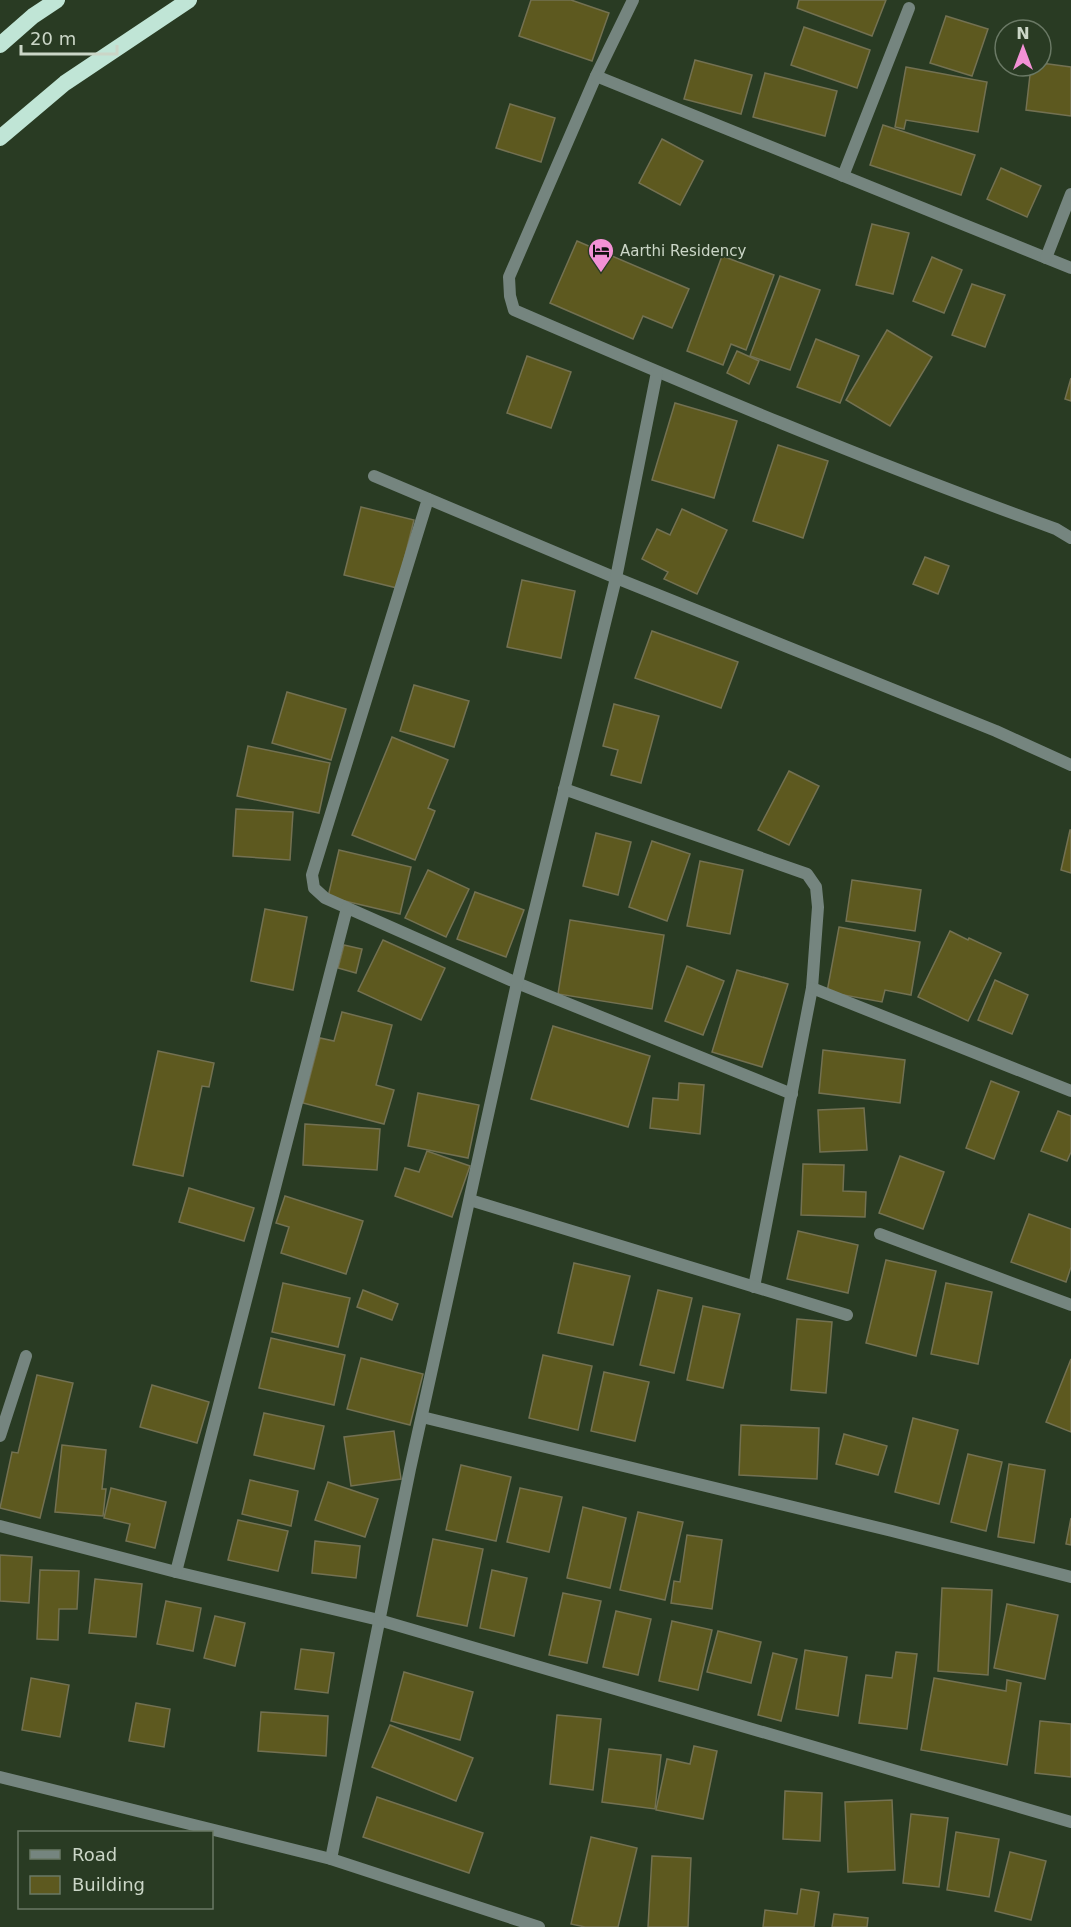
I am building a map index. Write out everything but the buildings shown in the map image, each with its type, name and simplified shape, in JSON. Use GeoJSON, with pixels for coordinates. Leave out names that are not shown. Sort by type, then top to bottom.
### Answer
{"type":"FeatureCollection","features":[{"type":"Feature","properties":{"kind":"highway"},"geometry":{"type":"LineString","coordinates":[[0,45],[33,16],[57,0]]}},
{"type":"Feature","properties":{"kind":"highway"},"geometry":{"type":"LineString","coordinates":[[0,138],[65,83],[189,0]]}},
{"type":"Feature","properties":{"kind":"street"},"geometry":{"type":"LineString","coordinates":[[633,0],[596,76],[508,277],[514,310],[657,372],[945,489],[1056,529],[1071,538]]}},
{"type":"Feature","properties":{"kind":"street"},"geometry":{"type":"LineString","coordinates":[[843,176],[909,8]]}},
{"type":"Feature","properties":{"kind":"street"},"geometry":{"type":"LineString","coordinates":[[596,76],[1071,268]]}},
{"type":"Feature","properties":{"kind":"street"},"geometry":{"type":"LineString","coordinates":[[1046,258],[1071,194]]}},
{"type":"Feature","properties":{"kind":"street"},"geometry":{"type":"LineString","coordinates":[[331,1859],[422,1417],[517,983],[616,578],[657,372]]}},
{"type":"Feature","properties":{"kind":"street"},"geometry":{"type":"LineString","coordinates":[[374,476],[616,578],[996,731],[1071,765]]}},
{"type":"Feature","properties":{"kind":"street"},"geometry":{"type":"LineString","coordinates":[[429,499],[312,875],[314,888],[325,898],[517,983],[792,1094]]}},
{"type":"Feature","properties":{"kind":"street"},"geometry":{"type":"LineString","coordinates":[[564,789],[807,874],[816,888],[818,907],[812,988],[754,1287]]}},
{"type":"Feature","properties":{"kind":"street"},"geometry":{"type":"LineString","coordinates":[[176,1572],[347,908]]}},
{"type":"Feature","properties":{"kind":"street"},"geometry":{"type":"LineString","coordinates":[[812,988],[1071,1091]]}},
{"type":"Feature","properties":{"kind":"street"},"geometry":{"type":"LineString","coordinates":[[470,1200],[847,1315]]}},
{"type":"Feature","properties":{"kind":"street"},"geometry":{"type":"LineString","coordinates":[[880,1234],[1071,1305]]}},
{"type":"Feature","properties":{"kind":"street"},"geometry":{"type":"LineString","coordinates":[[0,1436],[26,1356]]}},
{"type":"Feature","properties":{"kind":"street"},"geometry":{"type":"LineString","coordinates":[[422,1417],[880,1528],[1071,1577]]}},
{"type":"Feature","properties":{"kind":"street"},"geometry":{"type":"LineString","coordinates":[[0,1526],[176,1572],[379,1620],[1071,1822]]}},
{"type":"Feature","properties":{"kind":"street"},"geometry":{"type":"LineString","coordinates":[[0,1777],[331,1859],[539,1927]]}},
{"type":"Feature","properties":{"kind":"place","name":"Aarthi Residency"},"geometry":{"type":"Point","coordinates":[601,274]}}]}
